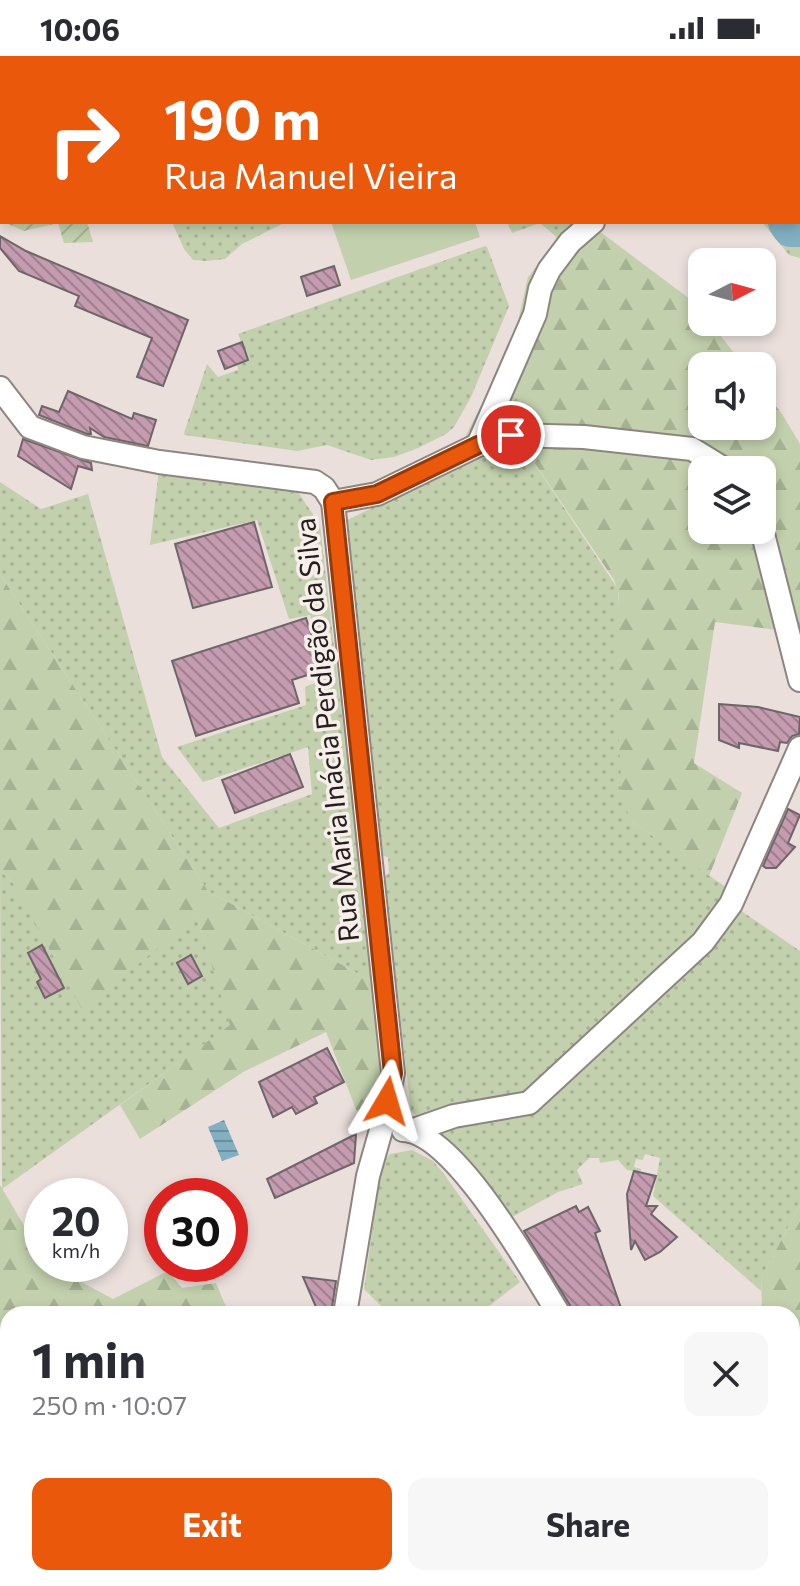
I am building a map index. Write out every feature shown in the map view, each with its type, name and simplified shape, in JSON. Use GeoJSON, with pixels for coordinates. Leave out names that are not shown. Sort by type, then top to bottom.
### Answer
{"type":"FeatureCollection","features":[{"type":"Feature","properties":{"kind":"street"},"geometry":{"type":"LineString","coordinates":[[478,445],[535,314],[540,289],[549,270],[570,242],[591,224]]}},
{"type":"Feature","properties":{"kind":"street","name":"Rua Maria Inácia Perdigão da Silva"},"geometry":{"type":"LineString","coordinates":[[0,388],[30,427],[83,447],[159,462],[315,482],[324,488],[333,502],[393,1073],[368,1176],[346,1306]]}},
{"type":"Feature","properties":{"kind":"street"},"geometry":{"type":"LineString","coordinates":[[333,502],[377,494],[478,445],[511,435],[626,440],[692,449],[703,456]]}},
{"type":"Feature","properties":{"kind":"street"},"geometry":{"type":"LineString","coordinates":[[766,544],[800,680]]}},
{"type":"Feature","properties":{"kind":"street"},"geometry":{"type":"LineString","coordinates":[[381,1130],[411,1131],[454,1116],[529,1103],[703,942],[731,904],[800,748]]}},
{"type":"Feature","properties":{"kind":"street"},"geometry":{"type":"LineString","coordinates":[[411,1131],[442,1151],[487,1200],[554,1306]]}},
{"type":"Feature","properties":{"kind":"green space"},"geometry":{"type":"Polygon","coordinates":[[[8,224],[54,224],[24,231],[8,224]]]}},
{"type":"Feature","properties":{"kind":"green space"},"geometry":{"type":"Polygon","coordinates":[[[58,224],[88,224],[93,242],[64,243],[58,224]]]}},
{"type":"Feature","properties":{"kind":"green space"},"geometry":{"type":"Polygon","coordinates":[[[173,224],[282,224],[242,244],[225,259],[193,260],[184,249],[173,224]]]}},
{"type":"Feature","properties":{"kind":"green space"},"geometry":{"type":"Polygon","coordinates":[[[332,224],[476,224],[480,237],[351,280],[332,224]]]}},
{"type":"Feature","properties":{"kind":"green space"},"geometry":{"type":"Polygon","coordinates":[[[508,224],[537,224],[512,233],[508,224]]]}},
{"type":"Feature","properties":{"kind":"green space"},"geometry":{"type":"Polygon","coordinates":[[[541,224],[571,224],[559,239],[541,224]]]}},
{"type":"Feature","properties":{"kind":"green space"},"geometry":{"type":"Polygon","coordinates":[[[571,224],[590,224],[688,298],[688,336],[721,336],[733,352],[688,352],[688,440],[776,440],[776,406],[800,444],[800,633],[715,622],[694,763],[742,793],[709,876],[630,820],[622,796],[614,658],[619,595],[614,580],[523,446],[464,439],[513,343],[528,277],[571,224]]]}},
{"type":"Feature","properties":{"kind":"green space"},"geometry":{"type":"Polygon","coordinates":[[[764,224],[800,224],[800,258],[789,255],[764,224]]]}},
{"type":"Feature","properties":{"kind":"green space"},"geometry":{"type":"Polygon","coordinates":[[[485,246],[509,306],[471,397],[454,427],[446,434],[394,457],[371,460],[327,445],[297,451],[185,435],[207,364],[218,377],[238,370],[237,364],[248,360],[238,334],[485,246]]]}},
{"type":"Feature","properties":{"kind":"green space"},"geometry":{"type":"Polygon","coordinates":[[[500,446],[523,446],[618,589],[630,820],[730,890],[696,937],[526,1095],[416,1115],[411,1111],[384,877],[389,873],[388,857],[383,856],[341,523],[500,446]]]}},
{"type":"Feature","properties":{"kind":"green space"},"geometry":{"type":"Polygon","coordinates":[[[159,469],[296,489],[320,525],[373,982],[208,891],[0,574],[0,482],[41,509],[88,494],[162,757],[219,828],[312,794],[308,747],[203,782],[177,747],[306,705],[305,687],[329,677],[310,615],[289,619],[257,520],[150,545],[159,469]]]}},
{"type":"Feature","properties":{"kind":"green space"},"geometry":{"type":"Polygon","coordinates":[[[0,574],[208,891],[373,982],[379,1034],[379,1078],[364,1130],[326,1032],[245,1071],[140,1139],[120,1105],[230,1025],[197,917],[82,1009],[13,883],[0,870],[0,574]]]}},
{"type":"Feature","properties":{"kind":"green space"},"geometry":{"type":"Polygon","coordinates":[[[0,870],[13,883],[197,917],[231,1025],[2,1189],[0,870]]]}},
{"type":"Feature","properties":{"kind":"green space"},"geometry":{"type":"Polygon","coordinates":[[[740,910],[800,951],[800,1205],[761,1278],[761,1291],[653,1196],[660,1158],[645,1154],[643,1160],[636,1159],[634,1167],[641,1169],[640,1172],[627,1170],[618,1160],[600,1163],[599,1158],[589,1158],[577,1170],[583,1184],[558,1192],[510,1218],[493,1190],[443,1141],[442,1133],[447,1127],[526,1112],[687,972],[740,910]]]}},
{"type":"Feature","properties":{"kind":"green space"},"geometry":{"type":"Polygon","coordinates":[[[412,1150],[433,1161],[520,1282],[489,1306],[381,1306],[364,1289],[382,1163],[390,1154],[412,1150]]]}},
{"type":"Feature","properties":{"kind":"green space"},"geometry":{"type":"Polygon","coordinates":[[[0,1185],[24,1226],[24,1282],[81,1282],[113,1299],[146,1282],[177,1282],[182,1288],[216,1283],[226,1306],[0,1306],[0,1185]]]}},
{"type":"Feature","properties":{"kind":"green space"},"geometry":{"type":"Polygon","coordinates":[[[800,1205],[800,1306],[762,1306],[761,1278],[800,1205]]]}},
{"type":"Feature","properties":{"kind":"water"},"geometry":{"type":"Polygon","coordinates":[[[224,1120],[239,1155],[222,1161],[208,1127],[224,1120]]]}},
{"type":"Feature","properties":{"kind":"building"},"geometry":{"type":"Polygon","coordinates":[[[0,236],[26,251],[188,320],[163,386],[137,377],[152,338],[75,306],[79,296],[19,271],[0,248],[0,236]]]}},
{"type":"Feature","properties":{"kind":"building"},"geometry":{"type":"Polygon","coordinates":[[[334,266],[340,285],[307,296],[301,277],[334,266]]]}},
{"type":"Feature","properties":{"kind":"building"},"geometry":{"type":"Polygon","coordinates":[[[242,342],[248,360],[225,369],[218,351],[242,342]]]}},
{"type":"Feature","properties":{"kind":"building"},"geometry":{"type":"Polygon","coordinates":[[[68,391],[132,419],[134,413],[156,420],[148,446],[104,437],[90,428],[91,434],[87,434],[39,415],[42,406],[59,412],[68,391]]]}},
{"type":"Feature","properties":{"kind":"building"},"geometry":{"type":"Polygon","coordinates":[[[23,439],[91,463],[92,470],[78,466],[71,489],[18,456],[23,439]]]}},
{"type":"Feature","properties":{"kind":"building"},"geometry":{"type":"Polygon","coordinates":[[[254,522],[272,587],[193,608],[175,544],[254,522]]]}},
{"type":"Feature","properties":{"kind":"building"},"geometry":{"type":"Polygon","coordinates":[[[306,618],[323,670],[292,680],[299,703],[196,736],[172,661],[306,618]]]}},
{"type":"Feature","properties":{"kind":"building"},"geometry":{"type":"Polygon","coordinates":[[[719,704],[758,707],[800,717],[799,734],[792,736],[787,743],[780,742],[778,751],[739,743],[739,748],[719,740],[719,704]]]}},
{"type":"Feature","properties":{"kind":"building"},"geometry":{"type":"Polygon","coordinates":[[[290,754],[303,787],[235,813],[222,780],[290,754]]]}},
{"type":"Feature","properties":{"kind":"building"},"geometry":{"type":"Polygon","coordinates":[[[788,809],[800,815],[788,843],[795,847],[776,868],[766,868],[763,866],[788,809]]]}},
{"type":"Feature","properties":{"kind":"building"},"geometry":{"type":"Polygon","coordinates":[[[42,945],[64,988],[45,998],[37,982],[41,979],[28,953],[42,945]]]}},
{"type":"Feature","properties":{"kind":"building"},"geometry":{"type":"Polygon","coordinates":[[[191,955],[202,976],[188,984],[177,963],[191,955]]]}},
{"type":"Feature","properties":{"kind":"building"},"geometry":{"type":"Polygon","coordinates":[[[327,1048],[344,1082],[314,1097],[317,1103],[296,1114],[292,1107],[273,1117],[259,1082],[327,1048]]]}},
{"type":"Feature","properties":{"kind":"building"},"geometry":{"type":"Polygon","coordinates":[[[356,1134],[354,1163],[275,1198],[267,1179],[356,1134]]]}},
{"type":"Feature","properties":{"kind":"building"},"geometry":{"type":"Polygon","coordinates":[[[634,1171],[656,1176],[646,1206],[657,1206],[651,1214],[677,1237],[645,1260],[635,1241],[631,1250],[627,1194],[634,1171]]]}},
{"type":"Feature","properties":{"kind":"building"},"geometry":{"type":"Polygon","coordinates":[[[576,1206],[579,1212],[588,1207],[600,1231],[595,1233],[620,1306],[570,1306],[524,1231],[576,1206]]]}},
{"type":"Feature","properties":{"kind":"building"},"geometry":{"type":"Polygon","coordinates":[[[303,1277],[336,1281],[332,1306],[316,1306],[303,1277]]]}},
{"type":"Feature","properties":{"kind":"waterway"},"geometry":{"type":"LineString","coordinates":[[788,224],[791,228],[800,228]]}},
{"type":"Feature","properties":{"kind":"route"},"geometry":{"type":"LineString","coordinates":[[387,1101],[393,1073],[333,502],[377,494],[478,445],[511,435]]}}]}
